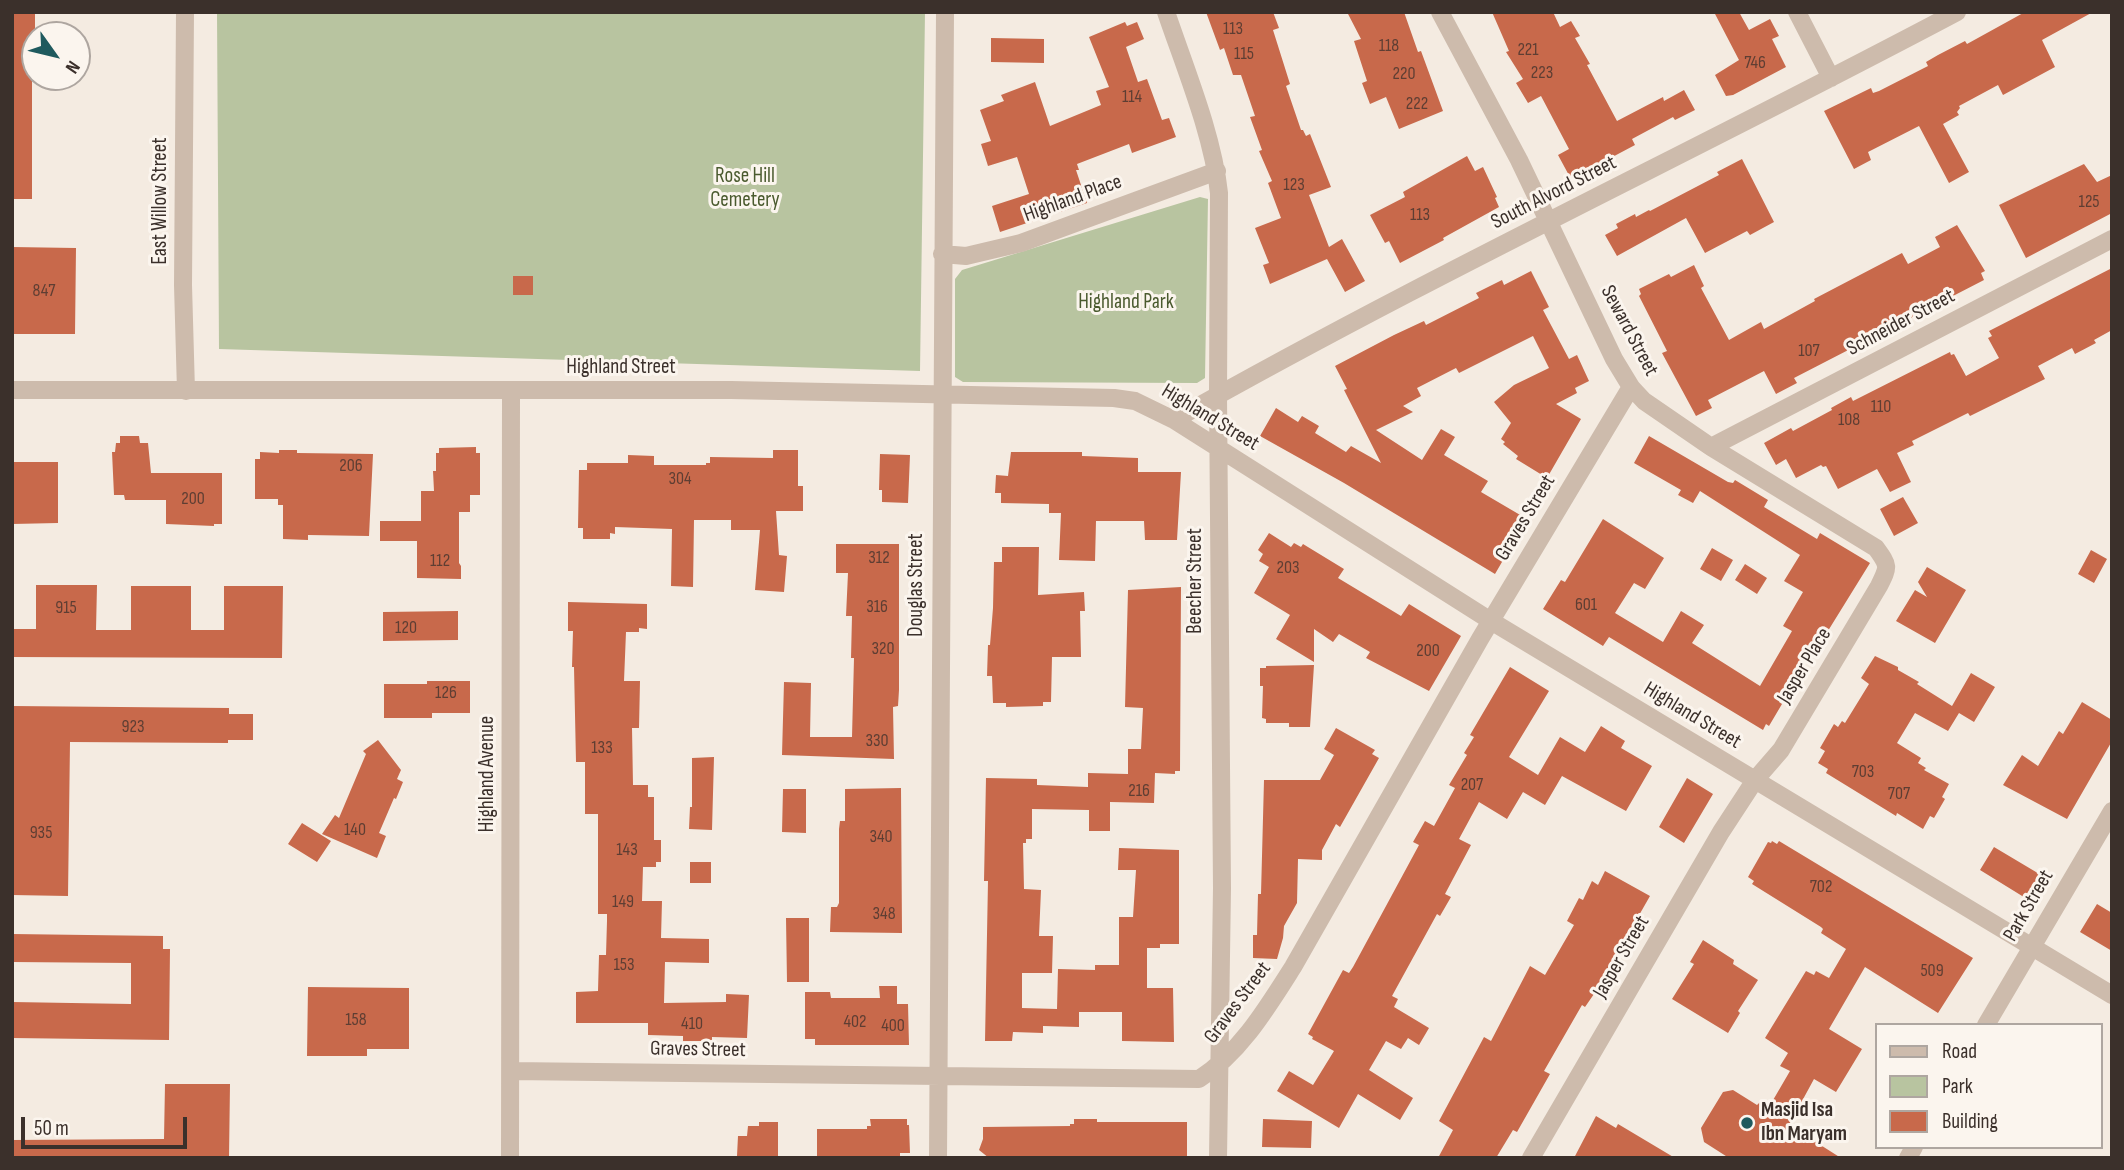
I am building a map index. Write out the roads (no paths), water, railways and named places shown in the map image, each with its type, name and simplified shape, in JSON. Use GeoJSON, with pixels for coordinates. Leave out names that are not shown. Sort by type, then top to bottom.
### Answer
{"type":"FeatureCollection","features":[{"type":"Feature","properties":{"kind":"street","name":"East Willow Street"},"geometry":{"type":"LineString","coordinates":[[185,12],[183,285],[186,391]]}},
{"type":"Feature","properties":{"kind":"street","name":"Douglas Street"},"geometry":{"type":"LineString","coordinates":[[938,1158],[944,12]]}},
{"type":"Feature","properties":{"kind":"street","name":"Beecher Street"},"geometry":{"type":"LineString","coordinates":[[1166,12],[1217,172],[1219,193],[1218,448],[1222,888],[1218,1158]]}},
{"type":"Feature","properties":{"kind":"street","name":"Seward Street"},"geometry":{"type":"LineString","coordinates":[[1440,12],[1519,160],[1614,359],[1631,387],[1644,401],[1711,447],[1876,548],[1887,563],[1887,570]]}},
{"type":"Feature","properties":{"kind":"street"},"geometry":{"type":"LineString","coordinates":[[1797,12],[1831,78]]}},
{"type":"Feature","properties":{"kind":"street","name":"South Alvord Street"},"geometry":{"type":"LineString","coordinates":[[1174,420],[1379,306],[1549,222],[1957,12]]}},
{"type":"Feature","properties":{"kind":"street","name":"Highland Place"},"geometry":{"type":"LineString","coordinates":[[942,254],[966,257],[1020,243],[1217,172]]}},
{"type":"Feature","properties":{"kind":"street","name":"Schneider Street"},"geometry":{"type":"LineString","coordinates":[[1711,447],[2112,239]]}},
{"type":"Feature","properties":{"kind":"street","name":"Graves Street"},"geometry":{"type":"LineString","coordinates":[[511,1071],[1199,1079],[1219,1066],[1262,1014],[1293,967],[1491,621],[1631,387]]}},
{"type":"Feature","properties":{"kind":"street","name":"Highland Street"},"geometry":{"type":"LineString","coordinates":[[12,390],[731,390],[1114,398],[1135,401],[1174,420],[1491,621],[2112,995]]}},
{"type":"Feature","properties":{"kind":"street","name":"Highland Avenue"},"geometry":{"type":"LineString","coordinates":[[510,1158],[511,391]]}},
{"type":"Feature","properties":{"kind":"street","name":"Jasper Place"},"geometry":{"type":"LineString","coordinates":[[1755,780],[1781,750],[1887,570]]}},
{"type":"Feature","properties":{"kind":"street","name":"Jasper Street"},"geometry":{"type":"LineString","coordinates":[[1531,1158],[1721,832],[1755,780]]}},
{"type":"Feature","properties":{"kind":"street","name":"Park Street"},"geometry":{"type":"LineString","coordinates":[[1987,1023],[2112,811]]}},
{"type":"Feature","properties":{"kind":"place","name":"Masjid Isa Ibn Maryam"},"geometry":{"type":"Point","coordinates":[1747,1123]}},
{"type":"Feature","properties":{"kind":"park label","name":"Rose Hill Cemetery"},"geometry":{"type":"Point","coordinates":[745,189]}},
{"type":"Feature","properties":{"kind":"park label","name":"Highland Park"},"geometry":{"type":"Point","coordinates":[1126,303]}}]}
